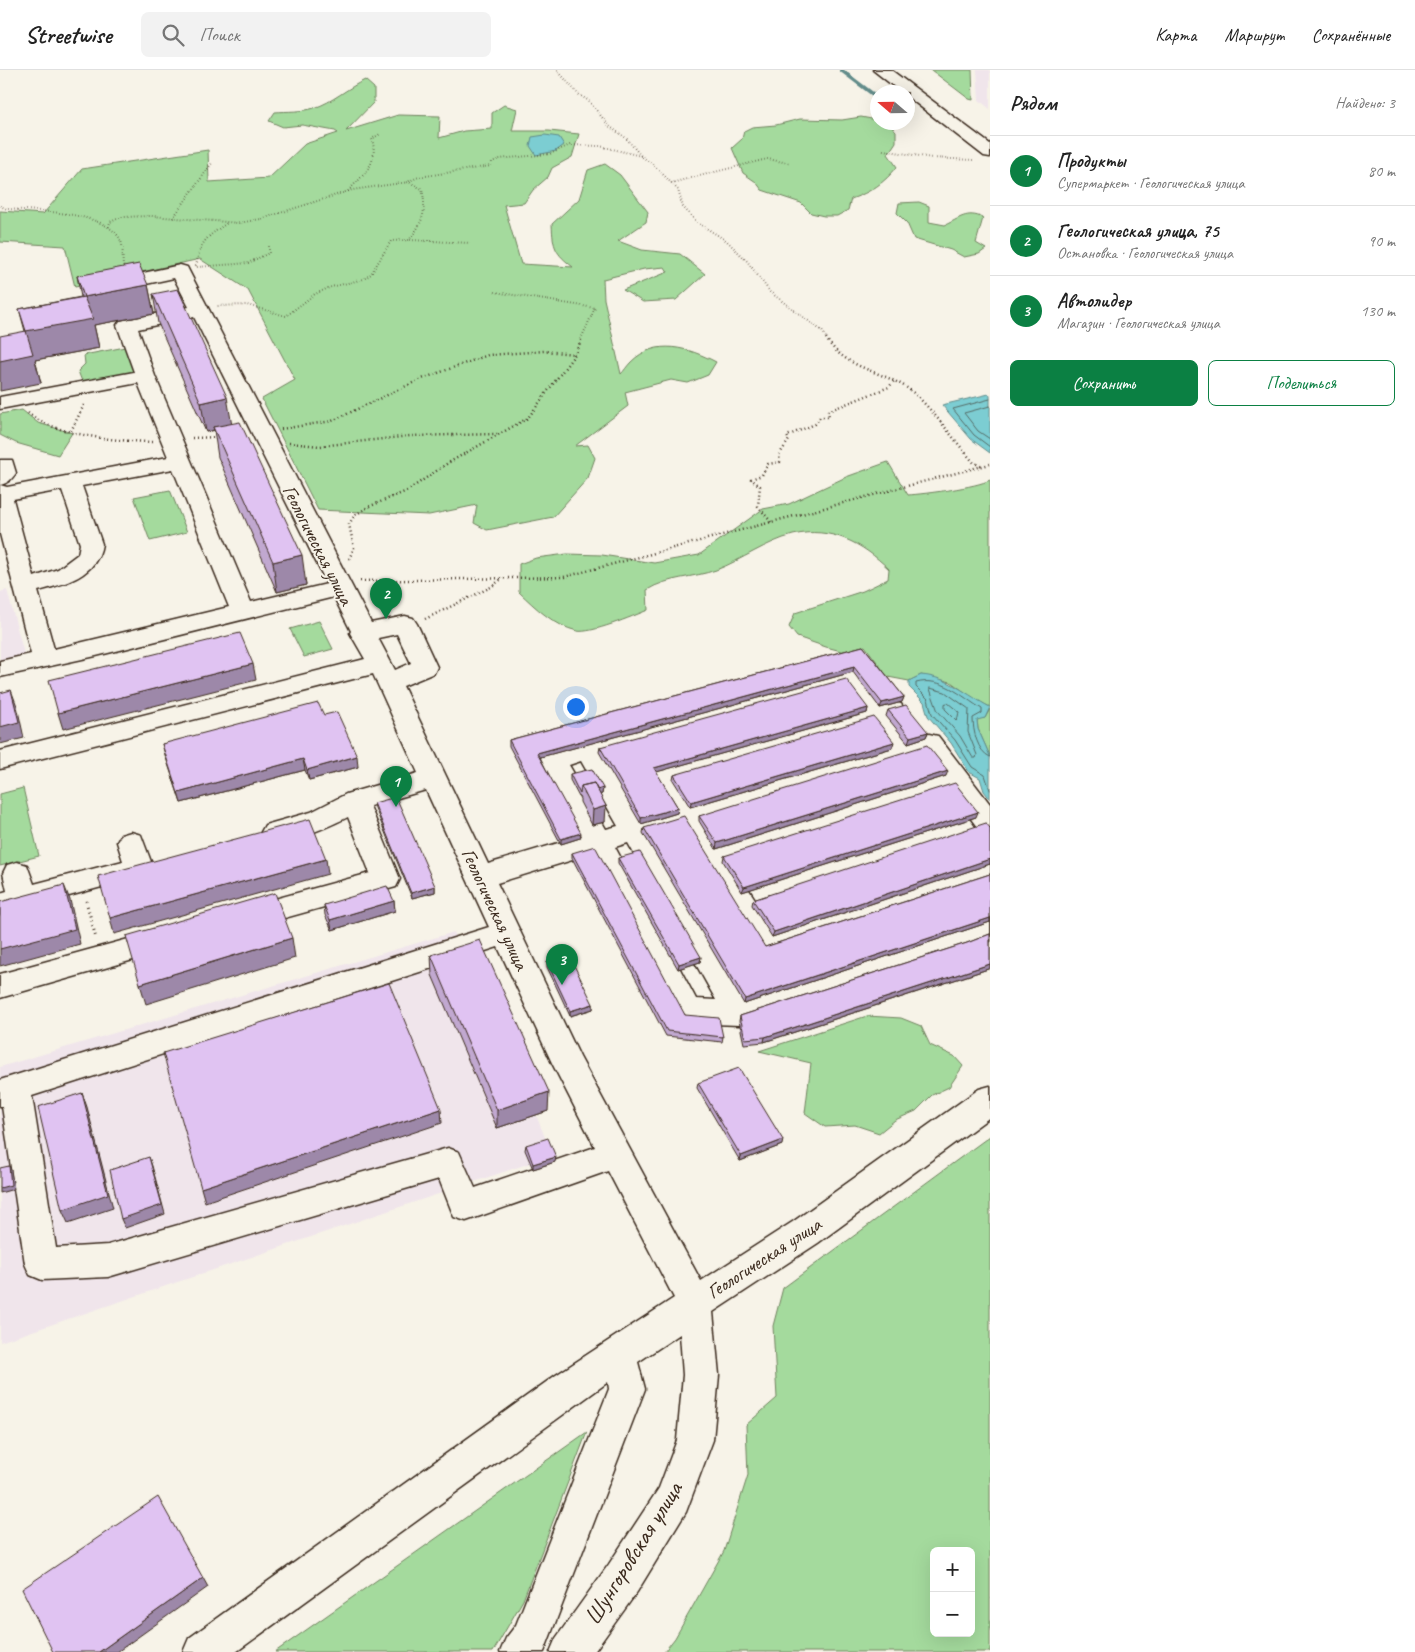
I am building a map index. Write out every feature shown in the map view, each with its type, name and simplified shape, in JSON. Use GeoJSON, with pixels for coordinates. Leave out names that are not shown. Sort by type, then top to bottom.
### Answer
{"type":"FeatureCollection","features":[{"type":"Feature","properties":{"kind":"main road"},"geometry":{"type":"LineString","coordinates":[[881,70],[985,156]]}},
{"type":"Feature","properties":{"kind":"main road"},"geometry":{"type":"LineString","coordinates":[[901,70],[990,136]]}},
{"type":"Feature","properties":{"kind":"main road","name":"Геологическая улица"},"geometry":{"type":"LineString","coordinates":[[144,279],[180,271],[362,633],[384,673],[568,1065],[695,1303],[806,1232],[990,1099]]}},
{"type":"Feature","properties":{"kind":"main road"},"geometry":{"type":"LineString","coordinates":[[94,291],[144,279]]}},
{"type":"Feature","properties":{"kind":"main road"},"geometry":{"type":"LineString","coordinates":[[200,310],[127,325],[145,376],[243,612]]}},
{"type":"Feature","properties":{"kind":"main road"},"geometry":{"type":"LineString","coordinates":[[0,403],[145,376]]}},
{"type":"Feature","properties":{"kind":"main road"},"geometry":{"type":"LineString","coordinates":[[44,658],[25,587],[1,483],[70,482],[181,461]]}},
{"type":"Feature","properties":{"kind":"main road"},"geometry":{"type":"LineString","coordinates":[[25,587],[74,570],[86,562],[91,551],[91,544],[70,482]]}},
{"type":"Feature","properties":{"kind":"main road"},"geometry":{"type":"LineString","coordinates":[[1,664],[96,648],[243,612],[338,584]]}},
{"type":"Feature","properties":{"kind":"main road"},"geometry":{"type":"LineString","coordinates":[[0,760],[102,744],[384,673],[425,667],[406,624],[362,633]]}},
{"type":"Feature","properties":{"kind":"main road"},"geometry":{"type":"LineString","coordinates":[[904,751],[846,679],[553,760],[599,842],[687,1011],[739,1013],[872,972],[990,929]]}},
{"type":"Feature","properties":{"kind":"main road"},"geometry":{"type":"LineString","coordinates":[[904,706],[876,716],[662,777],[768,944],[990,871]]}},
{"type":"Feature","properties":{"kind":"main road"},"geometry":{"type":"LineString","coordinates":[[480,877],[929,744],[990,824]]}},
{"type":"Feature","properties":{"kind":"main road"},"geometry":{"type":"LineString","coordinates":[[588,750],[739,1013]]}},
{"type":"Feature","properties":{"kind":"main road"},"geometry":{"type":"LineString","coordinates":[[252,838],[319,820],[355,801],[434,778]]}},
{"type":"Feature","properties":{"kind":"main road"},"geometry":{"type":"LineString","coordinates":[[713,857],[958,781]]}},
{"type":"Feature","properties":{"kind":"main road"},"geometry":{"type":"LineString","coordinates":[[217,926],[386,879],[355,801]]}},
{"type":"Feature","properties":{"kind":"main road"},"geometry":{"type":"LineString","coordinates":[[14,892],[82,882],[135,855],[167,860]]}},
{"type":"Feature","properties":{"kind":"main road"},"geometry":{"type":"LineString","coordinates":[[506,933],[8,1091],[42,1264],[108,1261],[448,1162],[466,1206],[615,1154]]}},
{"type":"Feature","properties":{"kind":"main road"},"geometry":{"type":"LineString","coordinates":[[0,986],[189,934]]}},
{"type":"Feature","properties":{"kind":"main road"},"geometry":{"type":"LineString","coordinates":[[203,1652],[569,1387],[695,1303]]}},
{"type":"Feature","properties":{"kind":"main road","name":"Шунгоровская улица"},"geometry":{"type":"LineString","coordinates":[[570,1652],[622,1578],[673,1499],[695,1440],[701,1375],[695,1303]]}},
{"type":"Feature","properties":{"kind":"main road"},"geometry":{"type":"LineString","coordinates":[[520,1652],[530,1638],[628,1389],[618,1354]]}},
{"type":"Feature","properties":{"kind":"path"},"geometry":{"type":"LineString","coordinates":[[557,70],[578,94],[589,101],[609,126],[626,138],[640,156],[678,190],[683,207],[698,223],[727,240],[764,280],[770,292],[822,331],[832,348],[853,364],[894,381],[916,395],[974,463],[983,466]]}},
{"type":"Feature","properties":{"kind":"path"},"geometry":{"type":"LineString","coordinates":[[347,191],[370,167],[376,150],[372,139],[380,134]]}},
{"type":"Feature","properties":{"kind":"path"},"geometry":{"type":"LineString","coordinates":[[109,227],[113,219],[122,217],[173,218],[227,223],[261,219],[319,202],[347,191],[409,182],[419,177],[491,166],[492,162],[499,159],[550,154],[570,144],[600,146],[640,156]]}},
{"type":"Feature","properties":{"kind":"path"},"geometry":{"type":"LineString","coordinates":[[883,150],[932,158],[985,156]]}},
{"type":"Feature","properties":{"kind":"path"},"geometry":{"type":"LineString","coordinates":[[671,183],[767,159],[789,163]]}},
{"type":"Feature","properties":{"kind":"path"},"geometry":{"type":"LineString","coordinates":[[173,218],[212,163]]}},
{"type":"Feature","properties":{"kind":"path"},"geometry":{"type":"LineString","coordinates":[[409,182],[422,189],[425,207],[424,222],[409,240]]}},
{"type":"Feature","properties":{"kind":"path"},"geometry":{"type":"LineString","coordinates":[[0,206],[7,209],[79,217],[109,227],[121,240],[123,266],[144,279]]}},
{"type":"Feature","properties":{"kind":"path"},"geometry":{"type":"LineString","coordinates":[[227,223],[203,242],[195,267],[248,263],[269,253],[269,246]]}},
{"type":"Feature","properties":{"kind":"path"},"geometry":{"type":"LineString","coordinates":[[200,310],[226,305],[247,305],[286,316],[315,294],[331,287],[364,279],[371,274],[391,241],[470,243]]}},
{"type":"Feature","properties":{"kind":"path"},"geometry":{"type":"LineString","coordinates":[[495,292],[595,308],[575,354],[528,418],[448,463],[408,491],[368,507],[355,515],[349,524],[354,548],[338,584],[564,577],[990,464]]}},
{"type":"Feature","properties":{"kind":"path"},"geometry":{"type":"LineString","coordinates":[[263,436],[332,421],[419,380],[488,355],[544,351],[575,354]]}},
{"type":"Feature","properties":{"kind":"path"},"geometry":{"type":"LineString","coordinates":[[771,522],[758,506],[760,486],[751,479],[762,475],[768,464],[780,462],[779,455],[789,440],[787,436],[815,424],[820,418],[829,416],[828,411],[889,387],[894,381]]}},
{"type":"Feature","properties":{"kind":"path"},"geometry":{"type":"LineString","coordinates":[[70,431],[89,397],[87,387]]}},
{"type":"Feature","properties":{"kind":"path"},"geometry":{"type":"LineString","coordinates":[[20,399],[30,416],[39,422],[70,431],[144,442],[172,441],[194,437],[219,438]]}},
{"type":"Feature","properties":{"kind":"path"},"geometry":{"type":"LineString","coordinates":[[263,436],[320,446],[410,436],[498,434]]}},
{"type":"Feature","properties":{"kind":"path"},"geometry":{"type":"LineString","coordinates":[[406,624],[429,618],[492,587],[504,578]]}},
{"type":"Feature","properties":{"kind":"path"},"geometry":{"type":"LineString","coordinates":[[82,882],[96,940],[104,957]]}},
{"type":"Feature","properties":{"kind":"shaded area"},"geometry":{"type":"Polygon","coordinates":[[[977,70],[990,70],[990,109],[979,100],[977,70]]]}},
{"type":"Feature","properties":{"kind":"shaded area"},"geometry":{"type":"Polygon","coordinates":[[[7,590],[27,665],[13,669],[14,675],[0,678],[0,592],[7,590]]]}},
{"type":"Feature","properties":{"kind":"shaded area"},"geometry":{"type":"Polygon","coordinates":[[[454,932],[467,964],[548,1111],[536,1115],[555,1162],[533,1169],[530,1163],[0,1342],[0,1067],[454,932]]]}},
{"type":"Feature","properties":{"kind":"green space"},"geometry":{"type":"Polygon","coordinates":[[[931,70],[972,70],[973,100],[969,99],[931,70]]]}},
{"type":"Feature","properties":{"kind":"green space"},"geometry":{"type":"Polygon","coordinates":[[[365,80],[374,88],[374,102],[346,131],[398,115],[440,116],[439,138],[464,131],[492,129],[492,113],[504,105],[517,109],[512,131],[549,131],[579,134],[572,157],[552,168],[548,177],[533,190],[524,203],[504,205],[521,264],[573,267],[562,258],[556,249],[552,224],[579,199],[588,170],[605,164],[620,175],[648,212],[646,222],[618,241],[642,250],[680,254],[705,274],[676,300],[643,302],[623,290],[668,272],[665,267],[644,269],[603,279],[604,299],[621,374],[641,354],[651,349],[662,347],[684,349],[716,362],[708,375],[688,383],[671,380],[625,392],[628,406],[575,446],[588,445],[595,458],[588,478],[553,517],[487,530],[474,523],[477,505],[429,515],[318,510],[262,399],[295,380],[248,290],[200,259],[75,287],[65,246],[0,242],[0,211],[43,214],[82,169],[208,150],[209,182],[269,178],[305,144],[338,133],[302,125],[283,127],[269,121],[275,112],[300,111],[314,108],[365,80]]]}},
{"type":"Feature","properties":{"kind":"green space"},"geometry":{"type":"Polygon","coordinates":[[[861,117],[870,119],[870,130],[895,130],[896,142],[888,154],[897,167],[877,186],[851,199],[848,210],[837,216],[811,213],[801,203],[762,190],[756,182],[743,173],[732,148],[742,139],[744,131],[752,127],[776,125],[800,119],[842,120],[861,117]]]}},
{"type":"Feature","properties":{"kind":"green space"},"geometry":{"type":"Polygon","coordinates":[[[919,202],[929,206],[929,222],[945,225],[968,215],[983,218],[976,243],[986,249],[979,254],[964,257],[951,250],[914,239],[907,223],[897,213],[899,203],[919,202]]]}},
{"type":"Feature","properties":{"kind":"green space"},"geometry":{"type":"Polygon","coordinates":[[[125,347],[134,369],[130,373],[85,382],[81,379],[78,371],[85,364],[84,355],[125,347]]]}},
{"type":"Feature","properties":{"kind":"green space"},"geometry":{"type":"Polygon","coordinates":[[[22,410],[38,423],[72,433],[58,455],[16,443],[0,435],[0,414],[22,410]]]}},
{"type":"Feature","properties":{"kind":"green space"},"geometry":{"type":"Polygon","coordinates":[[[888,462],[908,495],[963,488],[990,480],[990,707],[974,699],[951,682],[921,675],[909,681],[888,677],[865,646],[845,652],[797,637],[789,627],[795,613],[863,591],[888,579],[889,569],[868,551],[857,544],[833,535],[807,533],[793,535],[773,542],[716,570],[655,586],[647,590],[648,610],[592,630],[577,631],[560,625],[545,615],[519,592],[519,564],[536,558],[567,554],[602,555],[654,563],[699,555],[763,509],[789,504],[846,477],[888,462]]]}},
{"type":"Feature","properties":{"kind":"green space"},"geometry":{"type":"Polygon","coordinates":[[[170,490],[187,532],[150,541],[134,497],[170,490]]]}},
{"type":"Feature","properties":{"kind":"green space"},"geometry":{"type":"Polygon","coordinates":[[[319,621],[333,649],[304,657],[290,629],[319,621]]]}},
{"type":"Feature","properties":{"kind":"green space"},"geometry":{"type":"Polygon","coordinates":[[[990,709],[990,756],[978,729],[977,719],[985,718],[990,709]]]}},
{"type":"Feature","properties":{"kind":"green space"},"geometry":{"type":"Polygon","coordinates":[[[23,788],[39,856],[0,866],[0,794],[23,788]]]}},
{"type":"Feature","properties":{"kind":"green space"},"geometry":{"type":"Polygon","coordinates":[[[867,1016],[901,1018],[921,1026],[930,1045],[954,1056],[963,1066],[949,1087],[932,1095],[916,1111],[895,1120],[879,1133],[855,1125],[825,1127],[805,1113],[811,1063],[759,1051],[867,1016]]]}},
{"type":"Feature","properties":{"kind":"green space"},"geometry":{"type":"Polygon","coordinates":[[[990,1136],[990,1652],[664,1652],[675,1638],[724,1551],[748,1475],[746,1425],[777,1398],[773,1326],[783,1288],[990,1136]]]}},
{"type":"Feature","properties":{"kind":"green space"},"geometry":{"type":"Polygon","coordinates":[[[587,1432],[523,1600],[493,1652],[275,1652],[587,1432]]]}},
{"type":"Feature","properties":{"kind":"water"},"geometry":{"type":"Polygon","coordinates":[[[545,135],[559,137],[564,145],[556,151],[536,155],[530,146],[532,137],[545,135]]]}},
{"type":"Feature","properties":{"kind":"water"},"geometry":{"type":"Polygon","coordinates":[[[989,394],[990,453],[971,439],[942,405],[989,394]]]}},
{"type":"Feature","properties":{"kind":"water"},"geometry":{"type":"Polygon","coordinates":[[[921,675],[931,676],[949,683],[990,707],[985,718],[977,720],[978,729],[990,756],[990,799],[984,791],[980,778],[969,772],[951,743],[928,716],[924,702],[909,687],[909,681],[921,675]]]}},
{"type":"Feature","properties":{"kind":"building"},"geometry":{"type":"Polygon","coordinates":[[[139,264],[148,285],[84,297],[77,276],[139,264]]]}},
{"type":"Feature","properties":{"kind":"building"},"geometry":{"type":"Polygon","coordinates":[[[178,289],[227,397],[201,403],[153,294],[178,289]]]}},
{"type":"Feature","properties":{"kind":"building"},"geometry":{"type":"Polygon","coordinates":[[[84,297],[93,319],[26,331],[19,309],[84,297]]]}},
{"type":"Feature","properties":{"kind":"building"},"geometry":{"type":"Polygon","coordinates":[[[26,331],[33,354],[0,361],[0,336],[26,331]]]}},
{"type":"Feature","properties":{"kind":"building"},"geometry":{"type":"Polygon","coordinates":[[[240,422],[302,555],[273,562],[213,427],[240,422]]]}},
{"type":"Feature","properties":{"kind":"building"},"geometry":{"type":"Polygon","coordinates":[[[240,633],[253,664],[58,713],[49,680],[240,633]]]}},
{"type":"Feature","properties":{"kind":"building"},"geometry":{"type":"Polygon","coordinates":[[[863,646],[904,697],[882,703],[854,667],[537,753],[581,833],[561,839],[509,740],[863,646]]]}},
{"type":"Feature","properties":{"kind":"building"},"geometry":{"type":"Polygon","coordinates":[[[846,679],[868,708],[654,768],[678,808],[641,818],[600,747],[846,679]]]}},
{"type":"Feature","properties":{"kind":"building"},"geometry":{"type":"Polygon","coordinates":[[[11,690],[19,722],[0,727],[0,693],[11,690]]]}},
{"type":"Feature","properties":{"kind":"building"},"geometry":{"type":"Polygon","coordinates":[[[318,703],[324,715],[337,712],[357,756],[307,770],[303,759],[178,793],[162,744],[318,703]]]}},
{"type":"Feature","properties":{"kind":"building"},"geometry":{"type":"Polygon","coordinates":[[[906,705],[928,732],[910,737],[888,710],[906,705]]]}},
{"type":"Feature","properties":{"kind":"building"},"geometry":{"type":"Polygon","coordinates":[[[874,717],[894,742],[691,802],[674,775],[874,717]]]}},
{"type":"Feature","properties":{"kind":"building"},"geometry":{"type":"Polygon","coordinates":[[[927,745],[948,771],[717,843],[699,816],[927,745]]]}},
{"type":"Feature","properties":{"kind":"building"},"geometry":{"type":"Polygon","coordinates":[[[592,769],[603,788],[597,790],[594,783],[581,786],[580,794],[570,774],[592,769]]]}},
{"type":"Feature","properties":{"kind":"building"},"geometry":{"type":"Polygon","coordinates":[[[594,783],[606,806],[593,810],[581,786],[594,783]]]}},
{"type":"Feature","properties":{"kind":"building"},"geometry":{"type":"Polygon","coordinates":[[[955,783],[978,812],[744,887],[724,856],[955,783]]]}},
{"type":"Feature","properties":{"kind":"building"},"geometry":{"type":"Polygon","coordinates":[[[396,797],[435,886],[411,893],[374,803],[396,797]]]}},
{"type":"Feature","properties":{"kind":"building"},"geometry":{"type":"Polygon","coordinates":[[[684,816],[765,947],[990,874],[990,918],[745,999],[644,828],[684,816]]]}},
{"type":"Feature","properties":{"kind":"building"},"geometry":{"type":"Polygon","coordinates":[[[310,819],[326,859],[110,918],[98,876],[310,819]]]}},
{"type":"Feature","properties":{"kind":"building"},"geometry":{"type":"Polygon","coordinates":[[[986,823],[990,828],[990,859],[774,932],[753,900],[986,823]]]}},
{"type":"Feature","properties":{"kind":"building"},"geometry":{"type":"Polygon","coordinates":[[[595,846],[685,1015],[719,1018],[723,1037],[667,1031],[572,853],[595,846]]]}},
{"type":"Feature","properties":{"kind":"building"},"geometry":{"type":"Polygon","coordinates":[[[640,852],[701,957],[679,964],[618,858],[640,852]]]}},
{"type":"Feature","properties":{"kind":"building"},"geometry":{"type":"Polygon","coordinates":[[[64,885],[75,929],[0,949],[0,902],[64,885]]]}},
{"type":"Feature","properties":{"kind":"building"},"geometry":{"type":"Polygon","coordinates":[[[387,886],[394,901],[330,920],[324,905],[387,886]]]}},
{"type":"Feature","properties":{"kind":"building"},"geometry":{"type":"Polygon","coordinates":[[[275,893],[292,938],[140,984],[126,936],[275,893]]]}},
{"type":"Feature","properties":{"kind":"building"},"geometry":{"type":"Polygon","coordinates":[[[990,934],[990,964],[765,1037],[745,1039],[740,1016],[990,934]]]}},
{"type":"Feature","properties":{"kind":"building"},"geometry":{"type":"Polygon","coordinates":[[[480,940],[549,1092],[497,1110],[431,955],[480,940]]]}},
{"type":"Feature","properties":{"kind":"building"},"geometry":{"type":"Polygon","coordinates":[[[569,955],[593,1004],[570,1011],[547,962],[569,955]]]}},
{"type":"Feature","properties":{"kind":"building"},"geometry":{"type":"Polygon","coordinates":[[[389,983],[441,1109],[201,1188],[163,1053],[389,983]]]}},
{"type":"Feature","properties":{"kind":"building"},"geometry":{"type":"Polygon","coordinates":[[[739,1068],[783,1140],[741,1156],[698,1083],[739,1068]]]}},
{"type":"Feature","properties":{"kind":"building"},"geometry":{"type":"Polygon","coordinates":[[[82,1093],[108,1194],[62,1210],[38,1107],[82,1093]]]}},
{"type":"Feature","properties":{"kind":"building"},"geometry":{"type":"Polygon","coordinates":[[[548,1138],[556,1157],[533,1164],[526,1145],[548,1138]]]}},
{"type":"Feature","properties":{"kind":"building"},"geometry":{"type":"Polygon","coordinates":[[[149,1157],[162,1205],[121,1219],[110,1170],[149,1157]]]}},
{"type":"Feature","properties":{"kind":"building"},"geometry":{"type":"Polygon","coordinates":[[[9,1166],[11,1185],[0,1188],[0,1168],[9,1166]]]}},
{"type":"Feature","properties":{"kind":"building"},"geometry":{"type":"Polygon","coordinates":[[[158,1497],[203,1578],[99,1652],[53,1652],[22,1589],[158,1497]]]}},
{"type":"Feature","properties":{"kind":"waterway"},"geometry":{"type":"LineString","coordinates":[[841,70],[870,92]]}},
{"type":"Feature","properties":{"kind":"place","name":"Геологическая улица, 75"},"geometry":{"type":"Point","coordinates":[386,619]}},
{"type":"Feature","properties":{"kind":"place","name":"Продукты"},"geometry":{"type":"Point","coordinates":[396,807]}},
{"type":"Feature","properties":{"kind":"place","name":"Автолидер"},"geometry":{"type":"Point","coordinates":[562,985]}}]}
